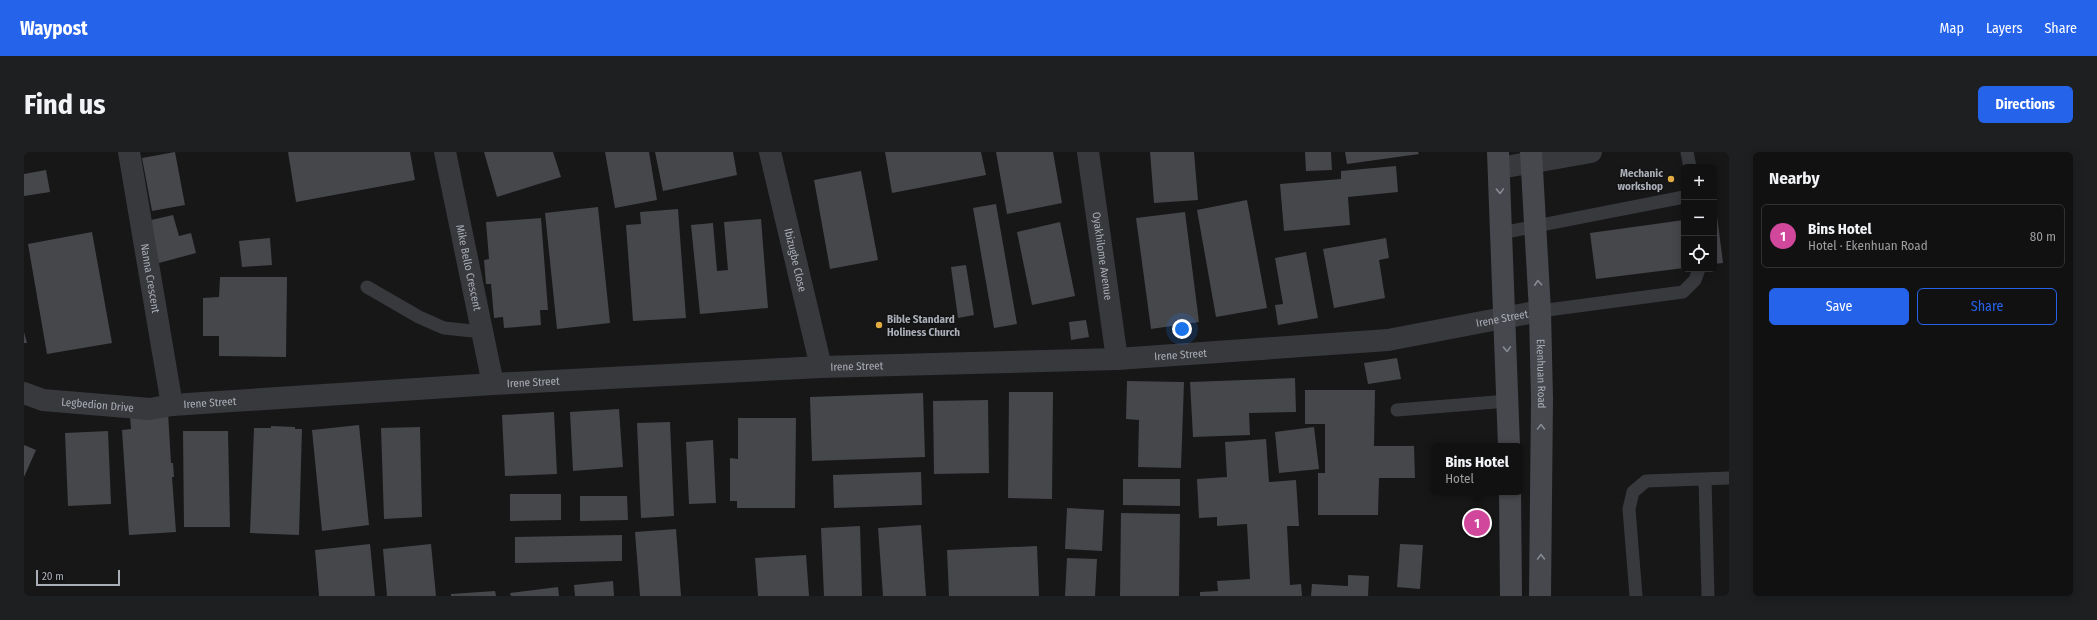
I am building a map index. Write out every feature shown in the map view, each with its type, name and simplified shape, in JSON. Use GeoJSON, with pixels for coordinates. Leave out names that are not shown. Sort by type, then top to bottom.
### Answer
{"type":"FeatureCollection","features":[{"type":"Feature","properties":{"kind":"main road","name":"Ekenhuan Road"},"geometry":{"type":"LineString","coordinates":[[1532,157],[1534,228],[1540,311],[1542,399],[1540,596]]}},
{"type":"Feature","properties":{"kind":"main road"},"geometry":{"type":"LineString","coordinates":[[1499,160],[1509,443]]}},
{"type":"Feature","properties":{"kind":"main road"},"geometry":{"type":"LineString","coordinates":[[1510,495],[1511,596]]}},
{"type":"Feature","properties":{"kind":"street","name":"Nanna Crescent"},"geometry":{"type":"LineString","coordinates":[[129,152],[172,405]]}},
{"type":"Feature","properties":{"kind":"street","name":"Mike Bello Crescent"},"geometry":{"type":"LineString","coordinates":[[445,152],[493,384]]}},
{"type":"Feature","properties":{"kind":"street","name":"Ibizugbe Close"},"geometry":{"type":"LineString","coordinates":[[770,152],[821,368]]}},
{"type":"Feature","properties":{"kind":"street","name":"Oyakhilome Avenue"},"geometry":{"type":"LineString","coordinates":[[1088,152],[1117,359]]}},
{"type":"Feature","properties":{"kind":"street"},"geometry":{"type":"LineString","coordinates":[[1499,160],[1591,152]]}},
{"type":"Feature","properties":{"kind":"street","name":"Irene Street"},"geometry":{"type":"LineString","coordinates":[[172,405],[493,384],[821,368],[1117,359],[1388,340],[1540,311]]}},
{"type":"Feature","properties":{"kind":"street","name":"Legbedion Drive"},"geometry":{"type":"LineString","coordinates":[[24,393],[43,400],[150,409],[172,405]]}},
{"type":"Feature","properties":{"kind":"lane"},"geometry":{"type":"LineString","coordinates":[[1687,152],[1689,164]]}},
{"type":"Feature","properties":{"kind":"lane"},"geometry":{"type":"LineString","coordinates":[[1501,233],[1534,228],[1681,198]]}},
{"type":"Feature","properties":{"kind":"lane"},"geometry":{"type":"LineString","coordinates":[[1540,311],[1683,292],[1695,280],[1698,272]]}},
{"type":"Feature","properties":{"kind":"lane"},"geometry":{"type":"LineString","coordinates":[[368,287],[419,317],[441,327],[482,332]]}},
{"type":"Feature","properties":{"kind":"lane"},"geometry":{"type":"LineString","coordinates":[[1397,410],[1508,401]]}},
{"type":"Feature","properties":{"kind":"lane"},"geometry":{"type":"LineString","coordinates":[[1636,596],[1629,509],[1633,492],[1646,481],[1729,478]]}},
{"type":"Feature","properties":{"kind":"lane"},"geometry":{"type":"LineString","coordinates":[[1705,479],[1708,596]]}},
{"type":"Feature","properties":{"kind":"building"},"geometry":{"type":"Polygon","coordinates":[[[175,152],[185,205],[152,211],[142,158],[175,152]]]}},
{"type":"Feature","properties":{"kind":"building"},"geometry":{"type":"Polygon","coordinates":[[[288,152],[410,152],[415,180],[296,202],[288,152]]]}},
{"type":"Feature","properties":{"kind":"building"},"geometry":{"type":"Polygon","coordinates":[[[484,152],[553,152],[561,177],[497,197],[484,152]]]}},
{"type":"Feature","properties":{"kind":"building"},"geometry":{"type":"Polygon","coordinates":[[[605,152],[649,152],[657,200],[615,208],[605,152]]]}},
{"type":"Feature","properties":{"kind":"building"},"geometry":{"type":"Polygon","coordinates":[[[655,152],[733,152],[737,175],[663,191],[655,152]]]}},
{"type":"Feature","properties":{"kind":"building"},"geometry":{"type":"Polygon","coordinates":[[[885,152],[981,152],[986,175],[892,193],[885,152]]]}},
{"type":"Feature","properties":{"kind":"building"},"geometry":{"type":"Polygon","coordinates":[[[996,152],[1053,152],[1062,203],[1007,214],[996,152]]]}},
{"type":"Feature","properties":{"kind":"building"},"geometry":{"type":"Polygon","coordinates":[[[1150,152],[1194,152],[1198,200],[1154,203],[1150,152]]]}},
{"type":"Feature","properties":{"kind":"building"},"geometry":{"type":"Polygon","coordinates":[[[1305,152],[1331,152],[1332,170],[1306,171],[1305,152]]]}},
{"type":"Feature","properties":{"kind":"building"},"geometry":{"type":"Polygon","coordinates":[[[1345,152],[1418,152],[1419,154],[1347,164],[1345,152]]]}},
{"type":"Feature","properties":{"kind":"building"},"geometry":{"type":"Polygon","coordinates":[[[1396,166],[1398,192],[1348,197],[1350,225],[1284,231],[1280,184],[1341,179],[1341,171],[1396,166]]]}},
{"type":"Feature","properties":{"kind":"building"},"geometry":{"type":"Polygon","coordinates":[[[46,170],[50,192],[24,196],[24,174],[46,170]]]}},
{"type":"Feature","properties":{"kind":"building"},"geometry":{"type":"Polygon","coordinates":[[[861,171],[878,260],[830,269],[814,180],[861,171]]]}},
{"type":"Feature","properties":{"kind":"building"},"geometry":{"type":"Polygon","coordinates":[[[1247,200],[1267,308],[1216,317],[1197,210],[1247,200]]]}},
{"type":"Feature","properties":{"kind":"building"},"geometry":{"type":"Polygon","coordinates":[[[996,204],[1017,324],[994,328],[973,208],[996,204]]]}},
{"type":"Feature","properties":{"kind":"building"},"geometry":{"type":"Polygon","coordinates":[[[598,207],[610,323],[557,329],[545,213],[598,207]]]}},
{"type":"Feature","properties":{"kind":"building"},"geometry":{"type":"Polygon","coordinates":[[[678,209],[686,318],[633,321],[626,225],[641,224],[640,212],[678,209]]]}},
{"type":"Feature","properties":{"kind":"building"},"geometry":{"type":"Polygon","coordinates":[[[1185,212],[1199,322],[1151,329],[1136,218],[1185,212]]]}},
{"type":"Feature","properties":{"kind":"building"},"geometry":{"type":"Polygon","coordinates":[[[173,215],[179,236],[191,233],[196,253],[159,263],[147,221],[173,215]]]}},
{"type":"Feature","properties":{"kind":"building"},"geometry":{"type":"Polygon","coordinates":[[[1717,216],[1723,263],[1717,264],[1717,216]]]}},
{"type":"Feature","properties":{"kind":"building"},"geometry":{"type":"Polygon","coordinates":[[[541,218],[548,310],[540,310],[541,325],[504,328],[503,317],[494,318],[491,284],[486,284],[484,260],[489,259],[486,222],[541,218]]]}},
{"type":"Feature","properties":{"kind":"building"},"geometry":{"type":"Polygon","coordinates":[[[761,219],[768,308],[700,314],[691,225],[713,223],[717,271],[728,270],[724,222],[761,219]]]}},
{"type":"Feature","properties":{"kind":"building"},"geometry":{"type":"Polygon","coordinates":[[[1681,220],[1681,268],[1596,279],[1590,233],[1681,220]]]}},
{"type":"Feature","properties":{"kind":"building"},"geometry":{"type":"Polygon","coordinates":[[[1060,222],[1075,296],[1032,305],[1017,232],[1060,222]]]}},
{"type":"Feature","properties":{"kind":"building"},"geometry":{"type":"Polygon","coordinates":[[[92,232],[112,343],[47,354],[28,244],[92,232]]]}},
{"type":"Feature","properties":{"kind":"building"},"geometry":{"type":"Polygon","coordinates":[[[270,238],[272,265],[242,267],[239,241],[270,238]]]}},
{"type":"Feature","properties":{"kind":"building"},"geometry":{"type":"Polygon","coordinates":[[[1386,238],[1389,258],[1379,260],[1385,298],[1334,308],[1323,249],[1386,238]]]}},
{"type":"Feature","properties":{"kind":"building"},"geometry":{"type":"Polygon","coordinates":[[[1306,252],[1318,318],[1278,325],[1275,305],[1283,304],[1275,258],[1306,252]]]}},
{"type":"Feature","properties":{"kind":"building"},"geometry":{"type":"Polygon","coordinates":[[[966,265],[974,315],[958,318],[951,267],[966,265]]]}},
{"type":"Feature","properties":{"kind":"building"},"geometry":{"type":"Polygon","coordinates":[[[220,277],[287,277],[286,357],[219,356],[219,336],[203,336],[203,298],[219,297],[220,277]]]}},
{"type":"Feature","properties":{"kind":"building"},"geometry":{"type":"Polygon","coordinates":[[[1086,320],[1089,337],[1071,340],[1069,322],[1086,320]]]}},
{"type":"Feature","properties":{"kind":"building"},"geometry":{"type":"Polygon","coordinates":[[[24,332],[27,343],[24,343],[24,332]]]}},
{"type":"Feature","properties":{"kind":"building"},"geometry":{"type":"Polygon","coordinates":[[[1397,358],[1401,379],[1368,384],[1364,363],[1397,358]]]}},
{"type":"Feature","properties":{"kind":"building"},"geometry":{"type":"Polygon","coordinates":[[[1295,378],[1296,412],[1249,413],[1250,435],[1193,437],[1190,382],[1295,378]]]}},
{"type":"Feature","properties":{"kind":"building"},"geometry":{"type":"Polygon","coordinates":[[[1127,381],[1184,382],[1181,468],[1138,467],[1139,420],[1126,419],[1127,381]]]}},
{"type":"Feature","properties":{"kind":"building"},"geometry":{"type":"Polygon","coordinates":[[[1305,390],[1375,390],[1374,446],[1414,446],[1415,478],[1379,478],[1378,515],[1318,515],[1318,473],[1325,473],[1325,424],[1305,424],[1305,390]]]}},
{"type":"Feature","properties":{"kind":"building"},"geometry":{"type":"Polygon","coordinates":[[[1009,392],[1053,392],[1052,499],[1008,498],[1009,392]]]}},
{"type":"Feature","properties":{"kind":"building"},"geometry":{"type":"Polygon","coordinates":[[[923,393],[925,457],[812,461],[810,397],[923,393]]]}},
{"type":"Feature","properties":{"kind":"building"},"geometry":{"type":"Polygon","coordinates":[[[988,400],[989,473],[934,474],[933,401],[988,400]]]}},
{"type":"Feature","properties":{"kind":"building"},"geometry":{"type":"Polygon","coordinates":[[[619,409],[623,467],[573,471],[570,412],[619,409]]]}},
{"type":"Feature","properties":{"kind":"building"},"geometry":{"type":"Polygon","coordinates":[[[554,412],[557,474],[505,476],[502,415],[554,412]]]}},
{"type":"Feature","properties":{"kind":"building"},"geometry":{"type":"Polygon","coordinates":[[[168,413],[171,463],[173,463],[174,477],[172,477],[176,532],[129,535],[122,430],[131,429],[130,415],[168,413]]]}},
{"type":"Feature","properties":{"kind":"building"},"geometry":{"type":"Polygon","coordinates":[[[738,418],[796,418],[795,508],[737,508],[737,501],[730,501],[730,458],[738,459],[738,418]]]}},
{"type":"Feature","properties":{"kind":"building"},"geometry":{"type":"Polygon","coordinates":[[[670,422],[674,516],[641,518],[637,423],[670,422]]]}},
{"type":"Feature","properties":{"kind":"building"},"geometry":{"type":"Polygon","coordinates":[[[359,425],[369,525],[322,531],[312,430],[359,425]]]}},
{"type":"Feature","properties":{"kind":"building"},"geometry":{"type":"Polygon","coordinates":[[[271,426],[295,427],[295,429],[302,429],[299,535],[250,533],[254,428],[271,428],[271,426]]]}},
{"type":"Feature","properties":{"kind":"building"},"geometry":{"type":"Polygon","coordinates":[[[420,427],[422,517],[384,519],[381,428],[420,427]]]}},
{"type":"Feature","properties":{"kind":"building"},"geometry":{"type":"Polygon","coordinates":[[[1314,427],[1319,469],[1279,473],[1275,432],[1314,427]]]}},
{"type":"Feature","properties":{"kind":"building"},"geometry":{"type":"Polygon","coordinates":[[[108,431],[111,504],[68,506],[65,433],[108,431]]]}},
{"type":"Feature","properties":{"kind":"building"},"geometry":{"type":"Polygon","coordinates":[[[183,431],[228,431],[230,527],[184,527],[183,431]]]}},
{"type":"Feature","properties":{"kind":"building"},"geometry":{"type":"Polygon","coordinates":[[[1266,439],[1269,482],[1296,480],[1299,526],[1287,526],[1290,585],[1301,584],[1302,596],[1200,596],[1200,592],[1218,591],[1217,581],[1250,579],[1247,524],[1217,526],[1217,517],[1199,518],[1197,479],[1227,477],[1225,442],[1266,439]]]}},
{"type":"Feature","properties":{"kind":"building"},"geometry":{"type":"Polygon","coordinates":[[[713,440],[716,503],[689,504],[686,442],[713,440]]]}},
{"type":"Feature","properties":{"kind":"building"},"geometry":{"type":"Polygon","coordinates":[[[24,445],[36,450],[24,477],[24,445]]]}},
{"type":"Feature","properties":{"kind":"building"},"geometry":{"type":"Polygon","coordinates":[[[921,472],[922,505],[834,508],[833,475],[921,472]]]}},
{"type":"Feature","properties":{"kind":"building"},"geometry":{"type":"Polygon","coordinates":[[[1123,479],[1180,479],[1180,506],[1123,505],[1123,479]]]}},
{"type":"Feature","properties":{"kind":"building"},"geometry":{"type":"Polygon","coordinates":[[[510,494],[561,494],[561,520],[510,521],[510,494]]]}},
{"type":"Feature","properties":{"kind":"building"},"geometry":{"type":"Polygon","coordinates":[[[580,496],[627,496],[628,520],[580,521],[580,496]]]}},
{"type":"Feature","properties":{"kind":"building"},"geometry":{"type":"Polygon","coordinates":[[[1067,508],[1104,510],[1102,551],[1065,549],[1067,508]]]}},
{"type":"Feature","properties":{"kind":"building"},"geometry":{"type":"Polygon","coordinates":[[[1121,513],[1180,514],[1179,596],[1120,596],[1121,513]]]}},
{"type":"Feature","properties":{"kind":"building"},"geometry":{"type":"Polygon","coordinates":[[[921,525],[926,596],[883,596],[878,528],[921,525]]]}},
{"type":"Feature","properties":{"kind":"building"},"geometry":{"type":"Polygon","coordinates":[[[860,526],[862,596],[824,596],[821,528],[860,526]]]}},
{"type":"Feature","properties":{"kind":"building"},"geometry":{"type":"Polygon","coordinates":[[[676,529],[681,596],[640,596],[635,532],[676,529]]]}},
{"type":"Feature","properties":{"kind":"building"},"geometry":{"type":"Polygon","coordinates":[[[622,535],[622,561],[515,563],[515,537],[622,535]]]}},
{"type":"Feature","properties":{"kind":"building"},"geometry":{"type":"Polygon","coordinates":[[[370,544],[375,596],[319,596],[315,550],[370,544]]]}},
{"type":"Feature","properties":{"kind":"building"},"geometry":{"type":"Polygon","coordinates":[[[431,544],[436,596],[387,596],[383,549],[431,544]]]}},
{"type":"Feature","properties":{"kind":"building"},"geometry":{"type":"Polygon","coordinates":[[[1400,544],[1423,545],[1420,589],[1397,587],[1400,544]]]}},
{"type":"Feature","properties":{"kind":"building"},"geometry":{"type":"Polygon","coordinates":[[[1037,546],[1039,596],[949,596],[947,550],[1037,546]]]}},
{"type":"Feature","properties":{"kind":"building"},"geometry":{"type":"Polygon","coordinates":[[[806,555],[809,596],[758,596],[755,558],[806,555]]]}},
{"type":"Feature","properties":{"kind":"building"},"geometry":{"type":"Polygon","coordinates":[[[1067,558],[1097,559],[1095,596],[1065,596],[1067,558]]]}},
{"type":"Feature","properties":{"kind":"building"},"geometry":{"type":"Polygon","coordinates":[[[1348,575],[1369,576],[1368,596],[1311,596],[1312,584],[1348,586],[1348,575]]]}},
{"type":"Feature","properties":{"kind":"building"},"geometry":{"type":"Polygon","coordinates":[[[613,581],[614,596],[575,596],[574,585],[613,581]]]}},
{"type":"Feature","properties":{"kind":"building"},"geometry":{"type":"Polygon","coordinates":[[[558,587],[559,596],[511,596],[510,593],[558,587]]]}},
{"type":"Feature","properties":{"kind":"building"},"geometry":{"type":"Polygon","coordinates":[[[495,591],[496,596],[451,596],[451,594],[495,591]]]}},
{"type":"Feature","properties":{"kind":"place","name":"Mechanic workshop"},"geometry":{"type":"Point","coordinates":[1671,179]}},
{"type":"Feature","properties":{"kind":"place","name":"Bible Standard Holiness Church"},"geometry":{"type":"Point","coordinates":[879,325]}},
{"type":"Feature","properties":{"kind":"place","name":"Bins Hotel"},"geometry":{"type":"Point","coordinates":[1477,523]}}]}
